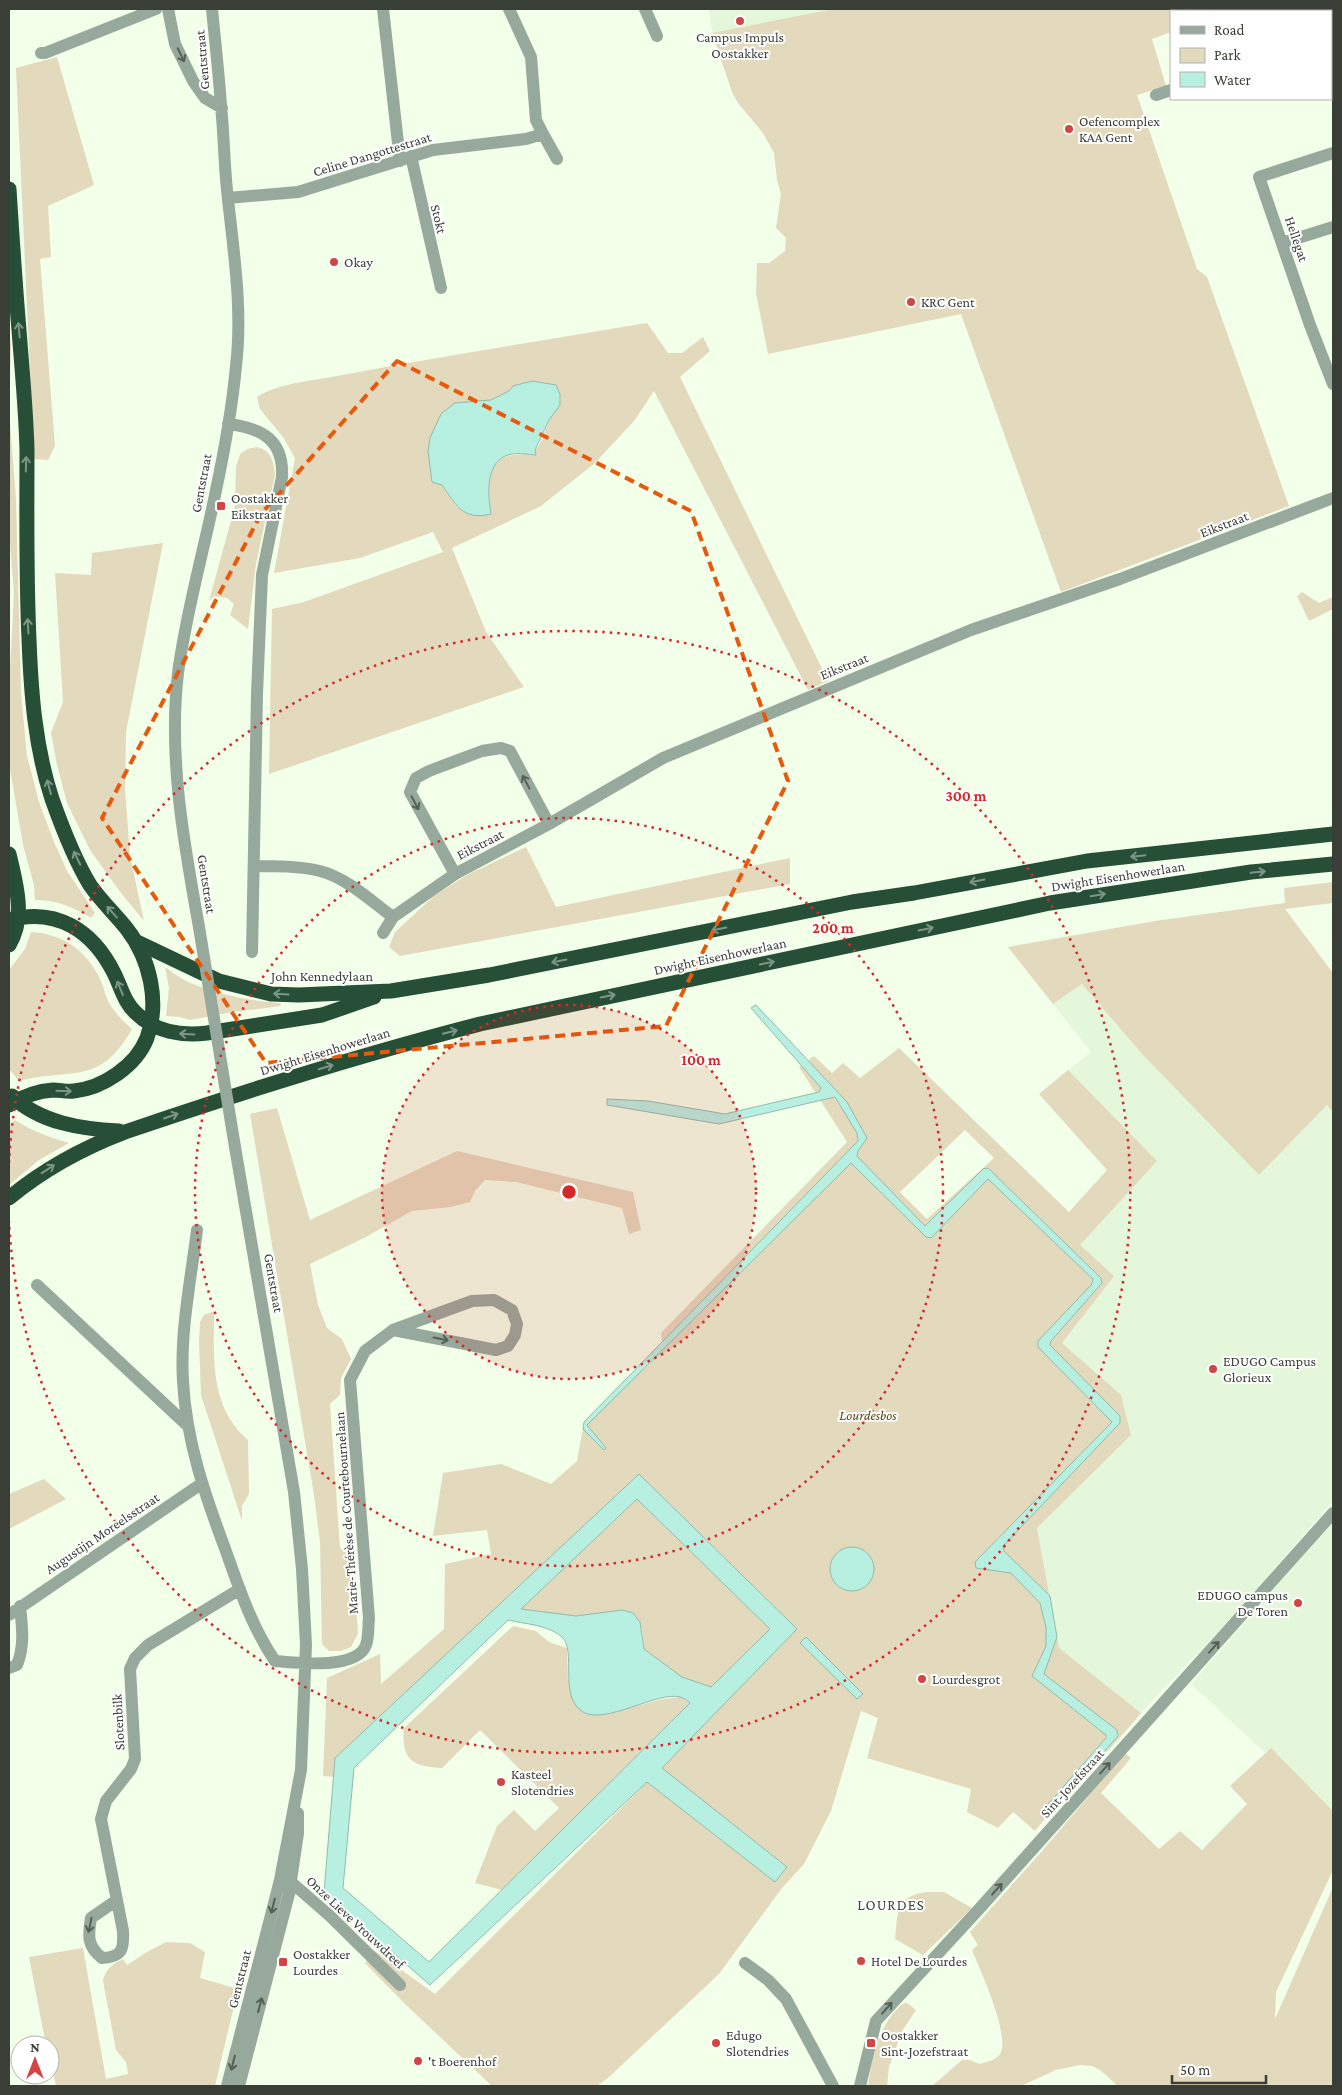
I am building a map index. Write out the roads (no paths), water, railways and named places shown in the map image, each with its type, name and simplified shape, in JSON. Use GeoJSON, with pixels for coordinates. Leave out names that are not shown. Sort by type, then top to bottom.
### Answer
{"type":"FeatureCollection","features":[{"type":"Feature","properties":{"kind":"highway","name":"John Kennedylaan"},"geometry":{"type":"LineString","coordinates":[[9,189],[27,448],[26,559],[30,674],[40,755],[64,833],[89,882],[135,941],[146,964],[151,983],[151,1024],[140,1052],[124,1068],[107,1080],[90,1088],[72,1091],[53,1090],[11,1099]]}},
{"type":"Feature","properties":{"kind":"highway","name":"Dwight Eisenhowerlaan"},"geometry":{"type":"LineString","coordinates":[[391,991],[498,973],[852,902],[914,893],[1087,861],[1333,834]]}},
{"type":"Feature","properties":{"kind":"highway"},"geometry":{"type":"LineString","coordinates":[[9,854],[17,886],[14,919],[15,935],[9,945]]}},
{"type":"Feature","properties":{"kind":"highway","name":"Dwight Eisenhowerlaan"},"geometry":{"type":"LineString","coordinates":[[9,1198],[59,1162],[125,1132],[271,1084],[402,1044],[560,1006],[1050,903],[1251,872],[1333,864]]}},
{"type":"Feature","properties":{"kind":"highway","name":"John Kennedylaan"},"geometry":{"type":"LineString","coordinates":[[14,919],[46,918],[64,922],[78,928],[92,940],[105,956],[128,1004],[136,1014],[151,1024],[171,1032],[188,1035],[207,1033],[322,1015],[391,991]]}},
{"type":"Feature","properties":{"kind":"highway","name":"John Kennedylaan"},"geometry":{"type":"LineString","coordinates":[[135,941],[219,981],[271,994],[299,995],[391,991]]}},
{"type":"Feature","properties":{"kind":"highway","name":"Dwight Eisenhowerlaan"},"geometry":{"type":"LineString","coordinates":[[11,1099],[48,1118],[76,1128],[125,1132]]}},
{"type":"Feature","properties":{"kind":"street"},"geometry":{"type":"LineString","coordinates":[[41,54],[156,9]]}},
{"type":"Feature","properties":{"kind":"street","name":"Gentstraat"},"geometry":{"type":"LineString","coordinates":[[168,9],[175,44],[193,81],[204,98],[222,108]]}},
{"type":"Feature","properties":{"kind":"street","name":"Gentstraat"},"geometry":{"type":"LineString","coordinates":[[212,9],[222,108],[239,334],[228,424],[215,494],[194,582],[178,675],[176,766],[181,816],[199,927],[294,1492],[302,1569],[306,1663],[301,1770],[285,1881],[238,2086]]}},
{"type":"Feature","properties":{"kind":"street","name":"Stokt"},"geometry":{"type":"LineString","coordinates":[[383,9],[405,159],[441,288]]}},
{"type":"Feature","properties":{"kind":"street"},"geometry":{"type":"LineString","coordinates":[[509,9],[531,57],[536,120],[557,159]]}},
{"type":"Feature","properties":{"kind":"street"},"geometry":{"type":"LineString","coordinates":[[645,9],[657,36]]}},
{"type":"Feature","properties":{"kind":"street"},"geometry":{"type":"LineString","coordinates":[[1156,95],[1170,90]]}},
{"type":"Feature","properties":{"kind":"street","name":"Celine Dangottestraat"},"geometry":{"type":"LineString","coordinates":[[228,198],[298,192],[433,150],[526,139],[543,134]]}},
{"type":"Feature","properties":{"kind":"street","name":"Hellegat"},"geometry":{"type":"LineString","coordinates":[[1333,153],[1259,177],[1310,325],[1333,384]]}},
{"type":"Feature","properties":{"kind":"street"},"geometry":{"type":"LineString","coordinates":[[1282,243],[1333,226]]}},
{"type":"Feature","properties":{"kind":"street"},"geometry":{"type":"LineString","coordinates":[[228,424],[242,426],[266,436],[278,448],[283,462],[282,477],[262,576],[257,694],[252,952]]}},
{"type":"Feature","properties":{"kind":"street","name":"Eikstraat"},"geometry":{"type":"LineString","coordinates":[[384,933],[393,917],[455,874],[549,824],[662,758],[971,630],[1120,579],[1333,498]]}},
{"type":"Feature","properties":{"kind":"street"},"geometry":{"type":"LineString","coordinates":[[455,874],[410,792],[416,778],[429,771],[482,751],[501,748],[510,751],[549,824]]}},
{"type":"Feature","properties":{"kind":"street"},"geometry":{"type":"LineString","coordinates":[[254,866],[320,871],[337,878],[358,891],[393,917]]}},
{"type":"Feature","properties":{"kind":"street"},"geometry":{"type":"LineString","coordinates":[[196,1230],[184,1340],[183,1381],[188,1426],[201,1484],[240,1589],[264,1646],[275,1661],[306,1663]]}},
{"type":"Feature","properties":{"kind":"street"},"geometry":{"type":"LineString","coordinates":[[37,1285],[188,1426]]}},
{"type":"Feature","properties":{"kind":"street","name":"Marie-Thérèse de Courtebournelaan"},"geometry":{"type":"LineString","coordinates":[[306,1663],[346,1661],[359,1655],[366,1645],[369,1618],[350,1380],[365,1351],[393,1330],[472,1301],[494,1300],[512,1310],[517,1324],[515,1335],[508,1346],[496,1350],[393,1330]]}},
{"type":"Feature","properties":{"kind":"street","name":"Augustijn Moreelsstraat"},"geometry":{"type":"LineString","coordinates":[[9,1615],[201,1484]]}},
{"type":"Feature","properties":{"kind":"street","name":"Sint-Jozefstraat"},"geometry":{"type":"LineString","coordinates":[[860,2086],[876,2021],[986,1901],[1333,1513]]}},
{"type":"Feature","properties":{"kind":"street","name":"Slotenbilk"},"geometry":{"type":"LineString","coordinates":[[117,1900],[101,1819],[106,1801],[131,1769],[135,1758],[130,1669],[134,1658],[148,1645],[240,1589]]}},
{"type":"Feature","properties":{"kind":"street"},"geometry":{"type":"LineString","coordinates":[[9,1668],[18,1665],[22,1654],[23,1634],[20,1606]]}},
{"type":"Feature","properties":{"kind":"street","name":"Gentstraat"},"geometry":{"type":"LineString","coordinates":[[227,2086],[285,1881]]}},
{"type":"Feature","properties":{"kind":"street","name":"Onze Lieve Vrouwdreef"},"geometry":{"type":"LineString","coordinates":[[285,1881],[330,1916],[400,1985]]}},
{"type":"Feature","properties":{"kind":"street"},"geometry":{"type":"LineString","coordinates":[[745,1963],[768,1980],[786,1999],[833,2086]]}},
{"type":"Feature","properties":{"kind":"water"},"geometry":{"type":"Polygon","coordinates":[[[532,381],[556,385],[560,394],[560,405],[549,420],[535,450],[536,455],[512,454],[505,456],[494,467],[489,482],[491,514],[481,516],[461,510],[442,485],[432,482],[428,451],[430,438],[441,414],[455,403],[491,400],[509,391],[513,386],[532,381]]]}},
{"type":"Feature","properties":{"kind":"water"},"geometry":{"type":"Polygon","coordinates":[[[756,1005],[847,1102],[867,1138],[858,1151],[857,1156],[925,1226],[983,1169],[988,1168],[1101,1278],[1102,1283],[1051,1341],[1050,1345],[1120,1416],[1120,1423],[1003,1546],[1004,1551],[1050,1596],[1057,1637],[1044,1674],[1117,1730],[1118,1736],[1048,1815],[1042,1811],[1106,1738],[1106,1735],[1032,1676],[1046,1646],[1046,1627],[1040,1603],[1011,1573],[976,1568],[975,1562],[1112,1422],[1038,1347],[1038,1341],[1092,1284],[1093,1279],[988,1179],[931,1238],[926,1237],[851,1163],[587,1425],[606,1448],[604,1450],[583,1429],[584,1422],[858,1141],[857,1133],[835,1097],[719,1124],[607,1105],[607,1099],[648,1101],[725,1114],[819,1092],[821,1088],[751,1008],[756,1005]]]}},
{"type":"Feature","properties":{"kind":"water"},"geometry":{"type":"Polygon","coordinates":[[[639,1474],[797,1629],[662,1768],[787,1867],[775,1882],[647,1782],[430,1985],[324,1893],[335,1758],[639,1474]],[[637,1499],[521,1609],[576,1616],[622,1610],[633,1613],[640,1622],[644,1649],[682,1677],[711,1687],[770,1629],[637,1499]],[[508,1620],[354,1768],[343,1888],[429,1962],[690,1703],[681,1697],[670,1696],[605,1714],[593,1715],[583,1712],[571,1696],[568,1653],[562,1637],[544,1627],[508,1620]]]}},
{"type":"Feature","properties":{"kind":"water"},"geometry":{"type":"Polygon","coordinates":[[[848,1547],[856,1547],[868,1553],[874,1569],[868,1585],[856,1591],[848,1591],[836,1585],[830,1573],[830,1565],[836,1553],[848,1547]]]}},
{"type":"Feature","properties":{"kind":"water"},"geometry":{"type":"Polygon","coordinates":[[[806,1637],[863,1694],[857,1699],[800,1643],[806,1637]]]}},
{"type":"Feature","properties":{"kind":"place","name":"Campus Impuls Oostakker"},"geometry":{"type":"Point","coordinates":[740,21]}},
{"type":"Feature","properties":{"kind":"place","name":"Oefencomplex KAA Gent"},"geometry":{"type":"Point","coordinates":[1069,129]}},
{"type":"Feature","properties":{"kind":"place","name":"Okay"},"geometry":{"type":"Point","coordinates":[334,262]}},
{"type":"Feature","properties":{"kind":"place","name":"KRC Gent"},"geometry":{"type":"Point","coordinates":[911,302]}},
{"type":"Feature","properties":{"kind":"place","name":"Oostakker Eikstraat"},"geometry":{"type":"Point","coordinates":[221,506]}},
{"type":"Feature","properties":{"kind":"place","name":"EDUGO Campus Glorieux"},"geometry":{"type":"Point","coordinates":[1213,1369]}},
{"type":"Feature","properties":{"kind":"place","name":"EDUGO campus De Toren"},"geometry":{"type":"Point","coordinates":[1298,1603]}},
{"type":"Feature","properties":{"kind":"place","name":"Lourdesgrot"},"geometry":{"type":"Point","coordinates":[922,1679]}},
{"type":"Feature","properties":{"kind":"place","name":"Kasteel Slotendries"},"geometry":{"type":"Point","coordinates":[501,1782]}},
{"type":"Feature","properties":{"kind":"place","name":"Hotel De Lourdes"},"geometry":{"type":"Point","coordinates":[861,1961]}},
{"type":"Feature","properties":{"kind":"place","name":"Oostakker Lourdes"},"geometry":{"type":"Point","coordinates":[283,1962]}},
{"type":"Feature","properties":{"kind":"place","name":"Edugo Slotendries"},"geometry":{"type":"Point","coordinates":[716,2043]}},
{"type":"Feature","properties":{"kind":"place","name":"Oostakker Sint-Jozefstraat"},"geometry":{"type":"Point","coordinates":[871,2043]}},
{"type":"Feature","properties":{"kind":"place","name":"'t Boerenhof"},"geometry":{"type":"Point","coordinates":[418,2061]}},
{"type":"Feature","properties":{"kind":"district","name":"LOURDES"},"geometry":{"type":"Point","coordinates":[891,1905]}},
{"type":"Feature","properties":{"kind":"park label","name":"Lourdesbos"},"geometry":{"type":"Point","coordinates":[868,1415]}}]}
